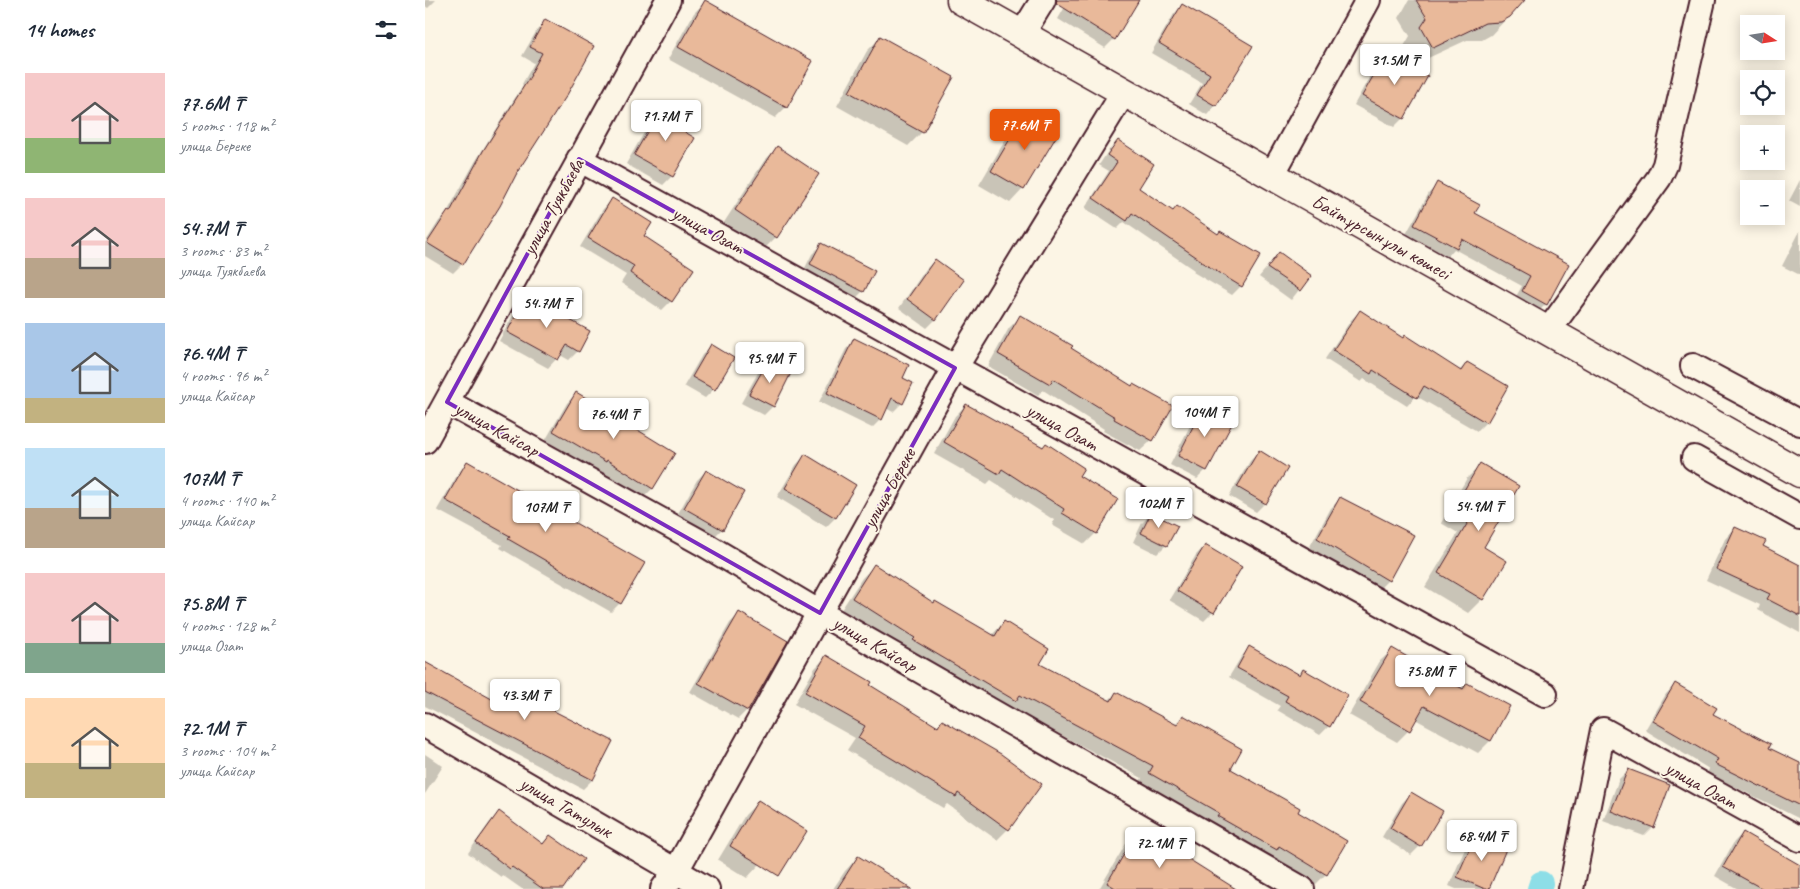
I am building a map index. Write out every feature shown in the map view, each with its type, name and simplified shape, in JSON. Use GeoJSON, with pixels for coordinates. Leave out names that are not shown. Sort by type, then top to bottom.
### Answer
{"type":"FeatureCollection","features":[{"type":"Feature","properties":{"kind":"main road","name":"Байтұрсынұлы көшесі"},"geometry":{"type":"LineString","coordinates":[[961,0],[1800,473]]}},
{"type":"Feature","properties":{"kind":"street","name":"улица Туякбаева"},"geometry":{"type":"LineString","coordinates":[[425,441],[667,0]]}},
{"type":"Feature","properties":{"kind":"street"},"geometry":{"type":"LineString","coordinates":[[1023,34],[1043,0]]}},
{"type":"Feature","properties":{"kind":"street"},"geometry":{"type":"LineString","coordinates":[[1272,175],[1367,0]]}},
{"type":"Feature","properties":{"kind":"street"},"geometry":{"type":"LineString","coordinates":[[1548,331],[1659,178],[1665,165],[1703,0]]}},
{"type":"Feature","properties":{"kind":"street","name":"улица Береке"},"geometry":{"type":"LineString","coordinates":[[669,880],[820,613],[955,368],[1124,92]]}},
{"type":"Feature","properties":{"kind":"street","name":"улица Озат"},"geometry":{"type":"LineString","coordinates":[[579,159],[1545,694]]}},
{"type":"Feature","properties":{"kind":"street"},"geometry":{"type":"LineString","coordinates":[[1693,366],[1800,423]]}},
{"type":"Feature","properties":{"kind":"street","name":"улица Кайсар"},"geometry":{"type":"LineString","coordinates":[[447,402],[702,544],[1302,889]]}},
{"type":"Feature","properties":{"kind":"street"},"geometry":{"type":"LineString","coordinates":[[1694,458],[1800,517]]}},
{"type":"Feature","properties":{"kind":"street","name":"улица Татулык"},"geometry":{"type":"LineString","coordinates":[[425,725],[669,880],[707,889]]}},
{"type":"Feature","properties":{"kind":"street","name":"улица Озат"},"geometry":{"type":"LineString","coordinates":[[1571,889],[1603,730],[1800,839]]}},
{"type":"Feature","properties":{"kind":"highlighted area"},"geometry":{"type":"Polygon","coordinates":[[[579,159],[955,368],[820,613],[447,402],[579,159]]]}},
{"type":"Feature","properties":{"kind":"building"},"geometry":{"type":"Polygon","coordinates":[[[705,0],[813,61],[787,108],[678,47],[705,0]]]}},
{"type":"Feature","properties":{"kind":"building"},"geometry":{"type":"Polygon","coordinates":[[[1057,0],[1139,0],[1115,40],[1056,3],[1057,0]]]}},
{"type":"Feature","properties":{"kind":"building"},"geometry":{"type":"Polygon","coordinates":[[[1416,0],[1525,0],[1510,17],[1501,22],[1485,23],[1433,48],[1421,27],[1427,18],[1416,0]]]}},
{"type":"Feature","properties":{"kind":"building"},"geometry":{"type":"Polygon","coordinates":[[[1182,4],[1253,46],[1216,106],[1197,95],[1210,74],[1159,43],[1182,4]]]}},
{"type":"Feature","properties":{"kind":"building"},"geometry":{"type":"Polygon","coordinates":[[[545,19],[594,46],[567,95],[518,171],[500,206],[463,265],[427,243],[448,211],[450,212],[483,151],[531,75],[542,53],[530,47],[545,19]]]}},
{"type":"Feature","properties":{"kind":"building"},"geometry":{"type":"Polygon","coordinates":[[[880,36],[954,77],[923,133],[849,92],[880,36]]]}},
{"type":"Feature","properties":{"kind":"building"},"geometry":{"type":"Polygon","coordinates":[[[1386,53],[1428,76],[1404,119],[1362,96],[1386,53]]]}},
{"type":"Feature","properties":{"kind":"building"},"geometry":{"type":"Polygon","coordinates":[[[662,106],[690,122],[685,132],[695,138],[673,177],[634,155],[662,106]]]}},
{"type":"Feature","properties":{"kind":"building"},"geometry":{"type":"Polygon","coordinates":[[[1026,112],[1059,132],[1024,190],[991,171],[1026,112]]]}},
{"type":"Feature","properties":{"kind":"building"},"geometry":{"type":"Polygon","coordinates":[[[1118,140],[1154,164],[1139,188],[1173,211],[1177,206],[1218,234],[1220,231],[1261,255],[1242,287],[1201,262],[1132,213],[1127,221],[1093,198],[1117,162],[1107,155],[1118,140]]]}},
{"type":"Feature","properties":{"kind":"building"},"geometry":{"type":"Polygon","coordinates":[[[777,146],[819,174],[777,238],[735,210],[777,146]]]}},
{"type":"Feature","properties":{"kind":"building"},"geometry":{"type":"Polygon","coordinates":[[[1437,182],[1480,205],[1475,213],[1569,264],[1547,305],[1522,291],[1530,276],[1462,239],[1457,248],[1414,225],[1437,182]]]}},
{"type":"Feature","properties":{"kind":"building"},"geometry":{"type":"Polygon","coordinates":[[[612,198],[652,223],[644,236],[694,269],[672,302],[630,273],[634,266],[588,238],[612,198]]]}},
{"type":"Feature","properties":{"kind":"building"},"geometry":{"type":"Polygon","coordinates":[[[821,243],[875,271],[864,292],[810,264],[821,243]]]}},
{"type":"Feature","properties":{"kind":"building"},"geometry":{"type":"Polygon","coordinates":[[[1279,252],[1312,276],[1301,291],[1267,268],[1279,252]]]}},
{"type":"Feature","properties":{"kind":"building"},"geometry":{"type":"Polygon","coordinates":[[[935,259],[964,280],[936,320],[907,299],[935,259]]]}},
{"type":"Feature","properties":{"kind":"building"},"geometry":{"type":"Polygon","coordinates":[[[526,296],[590,331],[579,352],[567,345],[558,360],[507,332],[526,296]]]}},
{"type":"Feature","properties":{"kind":"building"},"geometry":{"type":"Polygon","coordinates":[[[1360,310],[1403,338],[1405,335],[1461,371],[1467,362],[1508,386],[1487,423],[1424,386],[1417,398],[1373,370],[1371,374],[1333,350],[1360,310]]]}},
{"type":"Feature","properties":{"kind":"building"},"geometry":{"type":"Polygon","coordinates":[[[1020,315],[1073,346],[1071,348],[1132,386],[1133,384],[1173,406],[1153,441],[1114,419],[1115,417],[1053,379],[1050,384],[998,354],[1020,315]]]}},
{"type":"Feature","properties":{"kind":"building"},"geometry":{"type":"Polygon","coordinates":[[[854,338],[909,365],[903,378],[913,383],[903,404],[892,398],[882,420],[827,393],[854,338]]]}},
{"type":"Feature","properties":{"kind":"building"},"geometry":{"type":"Polygon","coordinates":[[[711,344],[734,358],[715,390],[692,377],[711,344]]]}},
{"type":"Feature","properties":{"kind":"building"},"geometry":{"type":"Polygon","coordinates":[[[768,361],[791,373],[774,407],[749,394],[768,361]]]}},
{"type":"Feature","properties":{"kind":"building"},"geometry":{"type":"Polygon","coordinates":[[[576,392],[675,453],[653,489],[607,460],[606,462],[553,431],[576,392]]]}},
{"type":"Feature","properties":{"kind":"building"},"geometry":{"type":"Polygon","coordinates":[[[966,404],[1043,447],[1046,443],[1084,468],[1079,476],[1118,499],[1097,534],[1062,513],[1064,509],[1002,469],[999,474],[944,442],[966,404]]]}},
{"type":"Feature","properties":{"kind":"building"},"geometry":{"type":"Polygon","coordinates":[[[1204,405],[1233,422],[1207,471],[1178,456],[1204,405]]]}},
{"type":"Feature","properties":{"kind":"building"},"geometry":{"type":"Polygon","coordinates":[[[1259,450],[1288,468],[1266,504],[1237,487],[1259,450]]]}},
{"type":"Feature","properties":{"kind":"building"},"geometry":{"type":"Polygon","coordinates":[[[805,454],[856,485],[836,518],[785,488],[805,454]]]}},
{"type":"Feature","properties":{"kind":"building"},"geometry":{"type":"Polygon","coordinates":[[[467,461],[645,563],[621,604],[508,539],[510,536],[445,500],[467,461]]]}},
{"type":"Feature","properties":{"kind":"building"},"geometry":{"type":"Polygon","coordinates":[[[1480,463],[1519,486],[1484,547],[1507,561],[1483,600],[1438,573],[1470,519],[1453,509],[1480,463]]]}},
{"type":"Feature","properties":{"kind":"building"},"geometry":{"type":"Polygon","coordinates":[[[706,470],[744,492],[723,530],[684,508],[706,470]]]}},
{"type":"Feature","properties":{"kind":"building"},"geometry":{"type":"Polygon","coordinates":[[[1340,497],[1414,535],[1389,581],[1317,538],[1340,497]]]}},
{"type":"Feature","properties":{"kind":"building"},"geometry":{"type":"Polygon","coordinates":[[[1151,513],[1178,526],[1167,546],[1141,533],[1151,513]]]}},
{"type":"Feature","properties":{"kind":"building"},"geometry":{"type":"Polygon","coordinates":[[[1735,527],[1766,541],[1763,546],[1800,565],[1800,616],[1767,599],[1770,594],[1716,569],[1735,527]]]}},
{"type":"Feature","properties":{"kind":"building"},"geometry":{"type":"Polygon","coordinates":[[[1205,545],[1242,567],[1214,613],[1177,591],[1205,545]]]}},
{"type":"Feature","properties":{"kind":"building"},"geometry":{"type":"Polygon","coordinates":[[[874,564],[934,603],[935,601],[995,636],[1004,621],[1049,649],[1040,664],[1111,701],[1116,692],[1177,725],[1183,715],[1242,749],[1231,769],[1300,808],[1298,812],[1347,841],[1327,875],[1279,846],[1277,850],[1217,816],[1219,813],[1149,773],[1153,766],[1020,695],[1016,701],[913,640],[915,638],[852,598],[874,564]]]}},
{"type":"Feature","properties":{"kind":"building"},"geometry":{"type":"Polygon","coordinates":[[[739,612],[788,641],[748,711],[698,683],[739,612]]]}},
{"type":"Feature","properties":{"kind":"building"},"geometry":{"type":"Polygon","coordinates":[[[1249,646],[1300,675],[1303,669],[1348,695],[1330,727],[1285,701],[1288,696],[1237,668],[1249,646]]]}},
{"type":"Feature","properties":{"kind":"building"},"geometry":{"type":"Polygon","coordinates":[[[1392,648],[1463,689],[1467,683],[1510,706],[1491,741],[1424,706],[1410,731],[1360,702],[1392,648]]]}},
{"type":"Feature","properties":{"kind":"building"},"geometry":{"type":"Polygon","coordinates":[[[826,655],[872,682],[870,685],[938,727],[942,720],[1001,754],[1042,784],[1009,830],[958,793],[956,797],[858,738],[865,726],[805,692],[826,655]]]}},
{"type":"Feature","properties":{"kind":"building"},"geometry":{"type":"Polygon","coordinates":[[[425,662],[499,703],[511,680],[551,702],[548,708],[613,741],[593,780],[425,692],[425,662]]]}},
{"type":"Feature","properties":{"kind":"building"},"geometry":{"type":"Polygon","coordinates":[[[1675,683],[1717,708],[1713,714],[1771,744],[1769,748],[1800,763],[1800,806],[1715,764],[1718,759],[1653,721],[1675,683]]]}},
{"type":"Feature","properties":{"kind":"building"},"geometry":{"type":"Polygon","coordinates":[[[1628,769],[1670,785],[1654,828],[1611,811],[1628,769]]]}},
{"type":"Feature","properties":{"kind":"building"},"geometry":{"type":"Polygon","coordinates":[[[1411,792],[1443,811],[1421,847],[1390,828],[1411,792]]]}},
{"type":"Feature","properties":{"kind":"building"},"geometry":{"type":"Polygon","coordinates":[[[758,800],[807,831],[779,876],[730,846],[758,800]]]}},
{"type":"Feature","properties":{"kind":"building"},"geometry":{"type":"Polygon","coordinates":[[[499,811],[543,844],[550,835],[584,859],[563,889],[543,889],[512,867],[510,869],[476,843],[499,811]]]}},
{"type":"Feature","properties":{"kind":"building"},"geometry":{"type":"Polygon","coordinates":[[[1139,829],[1236,889],[1117,889],[1107,883],[1139,829]]]}},
{"type":"Feature","properties":{"kind":"building"},"geometry":{"type":"Polygon","coordinates":[[[1743,832],[1800,865],[1800,889],[1763,889],[1723,867],[1743,832]]]}},
{"type":"Feature","properties":{"kind":"building"},"geometry":{"type":"Polygon","coordinates":[[[1476,834],[1507,847],[1489,889],[1457,877],[1476,834]]]}},
{"type":"Feature","properties":{"kind":"building"},"geometry":{"type":"Polygon","coordinates":[[[858,856],[912,889],[837,889],[858,856]]]}},
{"type":"Feature","properties":{"kind":"waterway"},"geometry":{"type":"LineString","coordinates":[[1539,889],[1541,883]]}}]}
